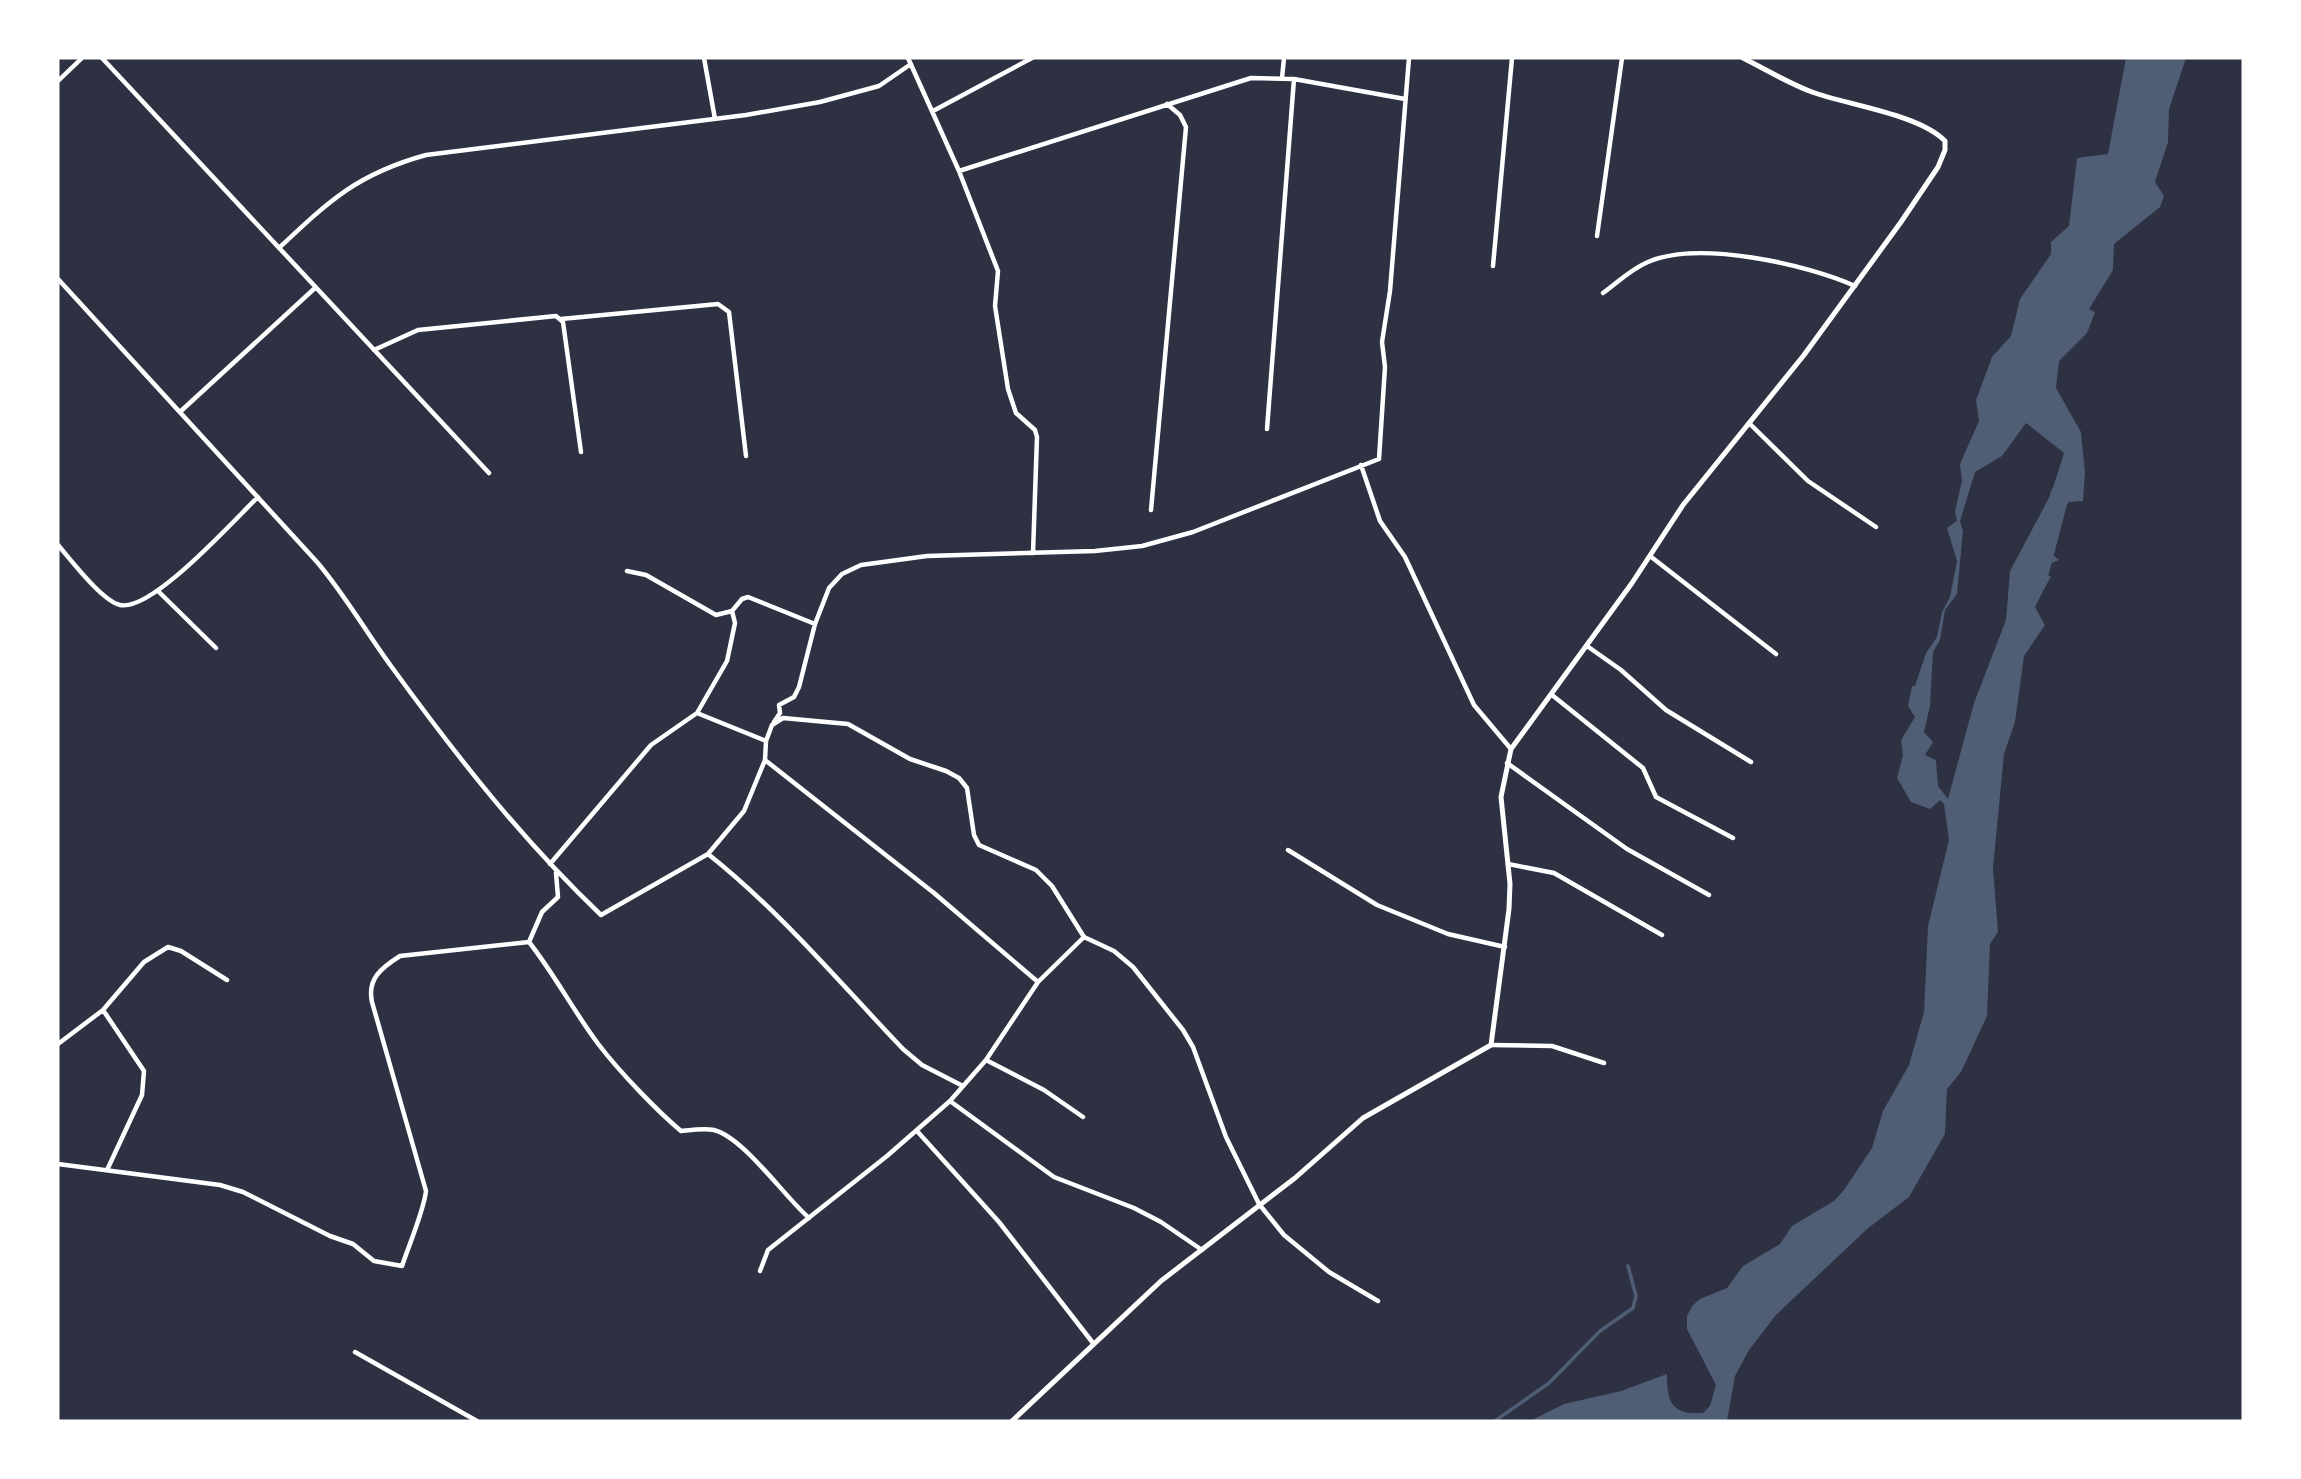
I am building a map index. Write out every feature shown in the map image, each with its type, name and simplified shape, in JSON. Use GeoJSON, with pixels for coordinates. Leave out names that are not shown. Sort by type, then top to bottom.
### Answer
{"type":"FeatureCollection","features":[{"type":"Feature","properties":{"kind":"street"},"geometry":{"type":"LineString","coordinates":[[58,81],[82,58]]}},
{"type":"Feature","properties":{"kind":"street"},"geometry":{"type":"LineString","coordinates":[[102,58],[489,473]]}},
{"type":"Feature","properties":{"kind":"street"},"geometry":{"type":"LineString","coordinates":[[704,58],[715,119]]}},
{"type":"Feature","properties":{"kind":"street"},"geometry":{"type":"LineString","coordinates":[[908,58],[959,172],[998,271],[995,306],[1008,389],[1016,413],[1035,430],[1037,437],[1033,553]]}},
{"type":"Feature","properties":{"kind":"street"},"geometry":{"type":"LineString","coordinates":[[933,111],[1032,58]]}},
{"type":"Feature","properties":{"kind":"street"},"geometry":{"type":"LineString","coordinates":[[1282,78],[1284,58]]}},
{"type":"Feature","properties":{"kind":"street"},"geometry":{"type":"LineString","coordinates":[[58,279],[181,411],[348,599],[389,663],[440,732],[556,872],[601,915],[708,854],[744,811],[765,760],[766,741],[780,713],[779,705],[794,697],[799,687],[816,624],[835,580],[861,565],[927,556],[1095,551],[1142,546],[1205,527],[1379,459],[1385,367],[1382,342],[1390,291],[1409,58]]}},
{"type":"Feature","properties":{"kind":"street"},"geometry":{"type":"LineString","coordinates":[[1493,266],[1512,58]]}},
{"type":"Feature","properties":{"kind":"street"},"geometry":{"type":"LineString","coordinates":[[1597,236],[1622,58]]}},
{"type":"Feature","properties":{"kind":"street"},"geometry":{"type":"LineString","coordinates":[[1491,1045],[1506,947],[1510,884],[1501,797],[1511,749],[1587,646],[1683,505],[1855,286],[1928,184],[1945,150],[1945,141],[1939,134],[1894,116],[1810,91],[1743,58]]}},
{"type":"Feature","properties":{"kind":"street"},"geometry":{"type":"LineString","coordinates":[[279,248],[334,196],[392,164],[426,155],[715,119],[847,96],[879,86],[911,64]]}},
{"type":"Feature","properties":{"kind":"street"},"geometry":{"type":"LineString","coordinates":[[959,172],[1166,103],[1251,78],[1294,79],[1405,99]]}},
{"type":"Feature","properties":{"kind":"street"},"geometry":{"type":"LineString","coordinates":[[1267,429],[1294,79]]}},
{"type":"Feature","properties":{"kind":"street"},"geometry":{"type":"LineString","coordinates":[[1151,510],[1186,127],[1180,115],[1166,103]]}},
{"type":"Feature","properties":{"kind":"street"},"geometry":{"type":"LineString","coordinates":[[1603,293],[1649,261],[1718,252],[1826,274],[1855,286]]}},
{"type":"Feature","properties":{"kind":"street"},"geometry":{"type":"LineString","coordinates":[[181,411],[316,288]]}},
{"type":"Feature","properties":{"kind":"street"},"geometry":{"type":"LineString","coordinates":[[374,349],[418,330],[552,316],[560,319],[718,304],[729,312],[746,456]]}},
{"type":"Feature","properties":{"kind":"street"},"geometry":{"type":"LineString","coordinates":[[560,319],[581,452]]}},
{"type":"Feature","properties":{"kind":"street"},"geometry":{"type":"LineString","coordinates":[[1749,423],[1808,481],[1876,527]]}},
{"type":"Feature","properties":{"kind":"street"},"geometry":{"type":"LineString","coordinates":[[1361,465],[1380,521],[1405,557],[1474,705],[1511,749]]}},
{"type":"Feature","properties":{"kind":"street"},"geometry":{"type":"LineString","coordinates":[[58,545],[107,598],[118,605],[130,605],[159,592],[258,497]]}},
{"type":"Feature","properties":{"kind":"street"},"geometry":{"type":"LineString","coordinates":[[1650,556],[1776,654]]}},
{"type":"Feature","properties":{"kind":"street"},"geometry":{"type":"LineString","coordinates":[[627,571],[646,575],[716,615],[732,611],[742,599],[748,597],[816,624]]}},
{"type":"Feature","properties":{"kind":"street"},"geometry":{"type":"LineString","coordinates":[[159,592],[216,648]]}},
{"type":"Feature","properties":{"kind":"street"},"geometry":{"type":"LineString","coordinates":[[550,864],[651,745],[697,713],[727,661],[733,635],[732,611]]}},
{"type":"Feature","properties":{"kind":"street"},"geometry":{"type":"LineString","coordinates":[[1587,646],[1628,675],[1666,710],[1751,762]]}},
{"type":"Feature","properties":{"kind":"street"},"geometry":{"type":"LineString","coordinates":[[1552,695],[1643,768],[1656,797],[1733,838]]}},
{"type":"Feature","properties":{"kind":"street"},"geometry":{"type":"LineString","coordinates":[[697,713],[766,741]]}},
{"type":"Feature","properties":{"kind":"street"},"geometry":{"type":"LineString","coordinates":[[772,725],[792,717],[848,724],[910,758],[959,778],[967,788],[974,835],[979,845],[1036,870],[1052,886],[1084,937],[1114,951],[1132,967],[1183,1030],[1193,1047],[1226,1137],[1259,1204],[1284,1235],[1305,1254],[1378,1301]]}},
{"type":"Feature","properties":{"kind":"street"},"geometry":{"type":"LineString","coordinates":[[765,760],[934,893],[1038,982]]}},
{"type":"Feature","properties":{"kind":"street"},"geometry":{"type":"LineString","coordinates":[[1507,762],[1627,849],[1709,895]]}},
{"type":"Feature","properties":{"kind":"street"},"geometry":{"type":"LineString","coordinates":[[1288,850],[1377,905],[1448,934],[1506,947]]}},
{"type":"Feature","properties":{"kind":"street"},"geometry":{"type":"LineString","coordinates":[[708,854],[780,917],[903,1049],[922,1065],[963,1086]]}},
{"type":"Feature","properties":{"kind":"street"},"geometry":{"type":"LineString","coordinates":[[1507,864],[1553,873],[1662,935]]}},
{"type":"Feature","properties":{"kind":"street"},"geometry":{"type":"LineString","coordinates":[[529,942],[542,912],[558,897],[556,872]]}},
{"type":"Feature","properties":{"kind":"street"},"geometry":{"type":"LineString","coordinates":[[760,1272],[768,1250],[917,1131],[950,1101],[986,1060],[1038,982],[1084,937]]}},
{"type":"Feature","properties":{"kind":"street"},"geometry":{"type":"LineString","coordinates":[[58,1164],[108,1168],[220,1185],[243,1192],[330,1236],[353,1244],[374,1261],[402,1266],[417,1216],[425,1203],[426,1191],[372,1002],[370,989],[374,978],[385,965],[400,956],[529,942]]}},
{"type":"Feature","properties":{"kind":"street"},"geometry":{"type":"LineString","coordinates":[[529,942],[558,981],[599,1046],[659,1111],[681,1131],[713,1130],[724,1135],[755,1158],[769,1178],[809,1218]]}},
{"type":"Feature","properties":{"kind":"street"},"geometry":{"type":"LineString","coordinates":[[58,1044],[103,1010],[144,962],[169,947],[181,951],[227,980]]}},
{"type":"Feature","properties":{"kind":"street"},"geometry":{"type":"LineString","coordinates":[[103,1010],[144,1071],[142,1095],[108,1168]]}},
{"type":"Feature","properties":{"kind":"street"},"geometry":{"type":"LineString","coordinates":[[1012,1421],[1161,1281],[1294,1178],[1363,1118],[1491,1045],[1552,1046],[1604,1063]]}},
{"type":"Feature","properties":{"kind":"street"},"geometry":{"type":"LineString","coordinates":[[986,1060],[1044,1090],[1083,1117]]}},
{"type":"Feature","properties":{"kind":"street"},"geometry":{"type":"LineString","coordinates":[[950,1101],[1054,1177],[1134,1208],[1161,1222],[1202,1250]]}},
{"type":"Feature","properties":{"kind":"street"},"geometry":{"type":"LineString","coordinates":[[917,1131],[999,1222],[1093,1343]]}},
{"type":"Feature","properties":{"kind":"street"},"geometry":{"type":"LineString","coordinates":[[355,1352],[477,1421]]}},
{"type":"Feature","properties":{"kind":"water"},"geometry":{"type":"Polygon","coordinates":[[[2126,58],[2186,58],[2169,109],[2168,142],[2155,182],[2164,196],[2160,207],[2114,244],[2113,270],[2089,309],[2095,312],[2087,333],[2059,361],[2056,388],[2081,432],[2085,473],[2083,501],[2069,502],[2048,525],[2047,550],[2059,560],[2047,565],[2046,575],[2051,576],[2035,607],[2045,625],[2024,656],[2015,722],[2004,754],[1993,868],[1998,932],[1990,944],[1987,1016],[1961,1072],[1947,1089],[1945,1134],[1909,1197],[1867,1229],[1776,1315],[1749,1350],[1735,1376],[1727,1421],[1530,1421],[1564,1404],[1621,1391],[1667,1374],[1668,1393],[1673,1405],[1684,1412],[1703,1413],[1710,1406],[1716,1385],[1687,1329],[1687,1316],[1692,1306],[1700,1299],[1727,1288],[1743,1266],[1780,1244],[1792,1226],[1834,1201],[1872,1148],[1883,1111],[1909,1065],[1924,1012],[1928,926],[1949,840],[1944,804],[1940,800],[1930,809],[1911,802],[1897,778],[1903,755],[1901,740],[1915,717],[1908,706],[1912,686],[1915,686],[1926,653],[1937,637],[1942,612],[1950,597],[1957,561],[1947,528],[1957,521],[1955,511],[1962,481],[1960,464],[1979,421],[1976,400],[1992,357],[2011,336],[2020,299],[2051,254],[2051,242],[2069,226],[2077,158],[2108,154],[2126,58]],[[2026,423],[2002,456],[1975,472],[1960,521],[1963,531],[1957,594],[1945,610],[1940,640],[1933,652],[1930,706],[1924,732],[1933,742],[1925,755],[1936,760],[1938,786],[1948,799],[1974,703],[2006,620],[2010,571],[2051,494],[2064,453],[2026,423]]]}},
{"type":"Feature","properties":{"kind":"waterway"},"geometry":{"type":"LineString","coordinates":[[2040,570],[2060,494]]}},
{"type":"Feature","properties":{"kind":"waterway"},"geometry":{"type":"LineString","coordinates":[[1495,1421],[1549,1383],[1600,1331],[1633,1308],[1636,1296],[1628,1266]]}}]}
